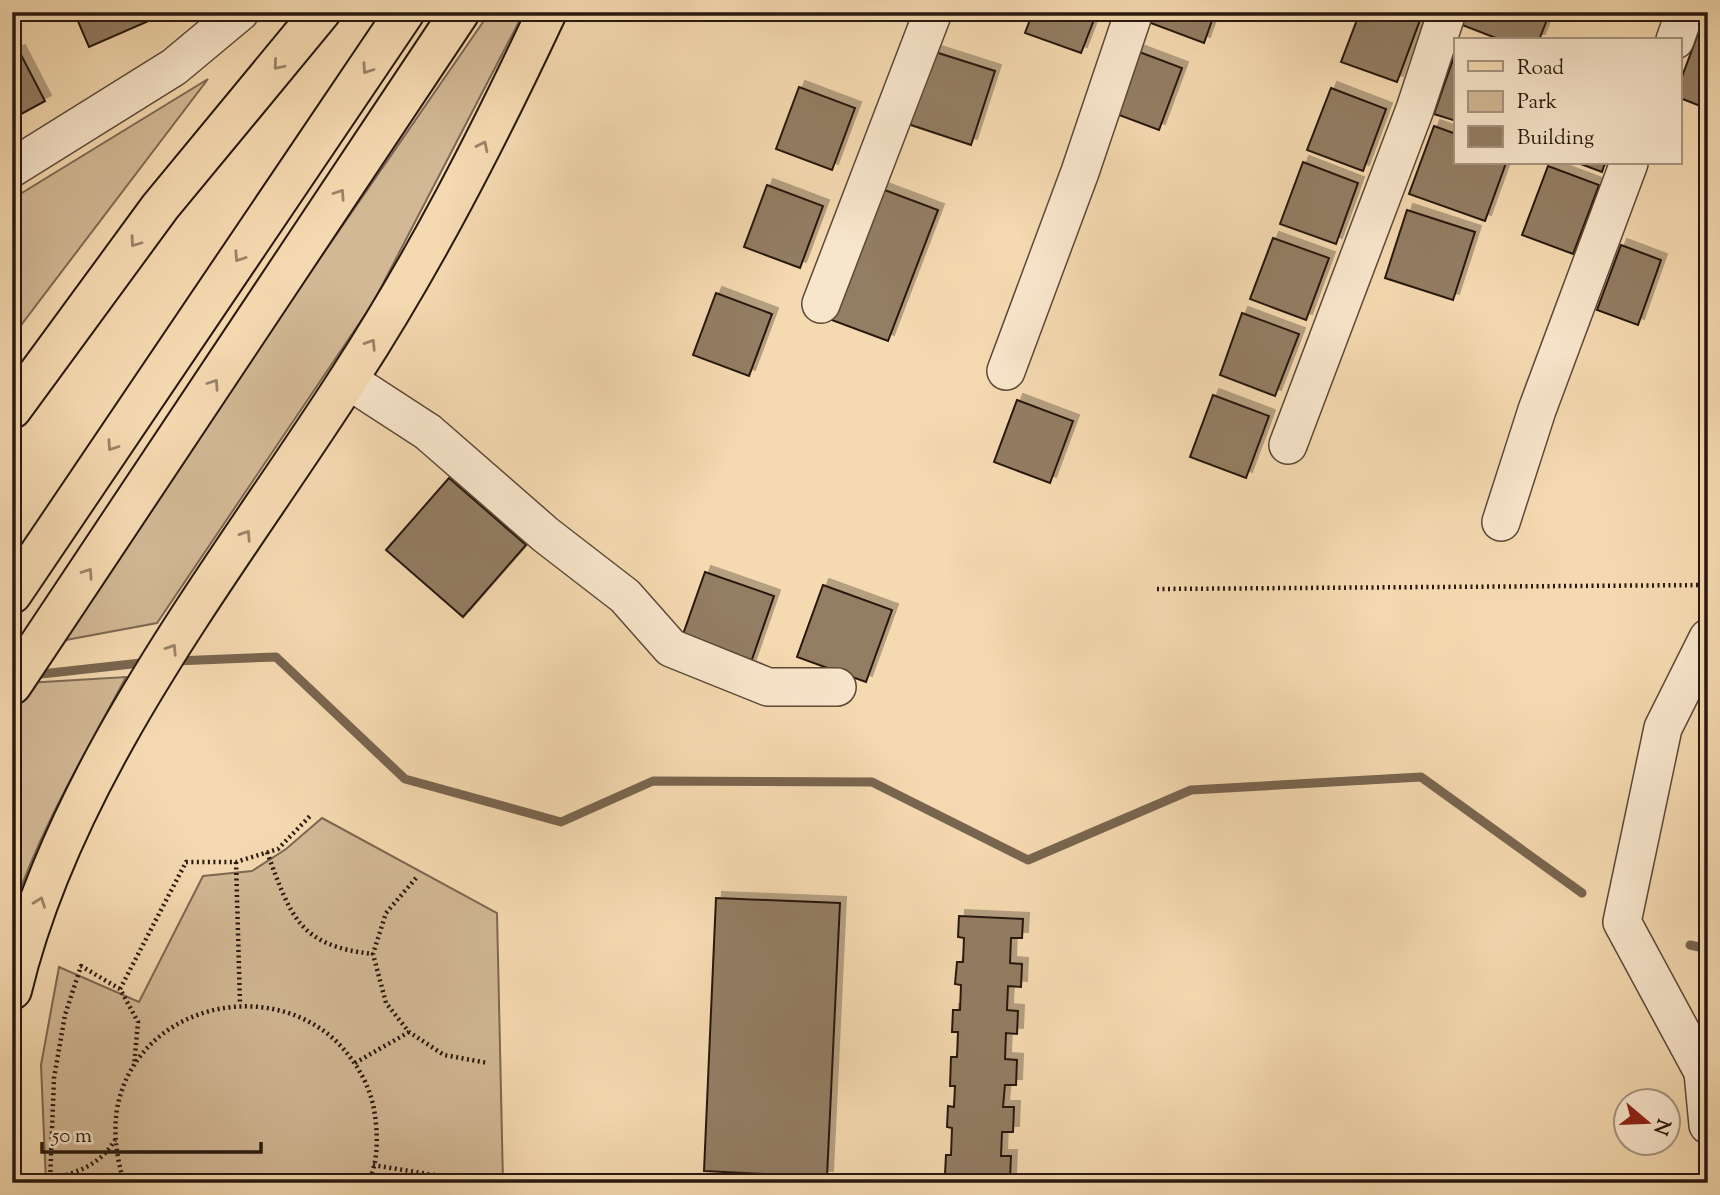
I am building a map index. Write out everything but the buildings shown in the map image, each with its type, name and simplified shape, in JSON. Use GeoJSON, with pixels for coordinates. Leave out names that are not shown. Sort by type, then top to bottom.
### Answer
{"type":"FeatureCollection","features":[{"type":"Feature","properties":{"kind":"main road"},"geometry":{"type":"LineString","coordinates":[[12,409],[160,207],[321,12]]}},
{"type":"Feature","properties":{"kind":"main road"},"geometry":{"type":"LineString","coordinates":[[12,594],[405,12]]}},
{"type":"Feature","properties":{"kind":"main road"},"geometry":{"type":"LineString","coordinates":[[12,685],[460,12]]}},
{"type":"Feature","properties":{"kind":"main road"},"geometry":{"type":"LineString","coordinates":[[12,990],[32,922],[66,837],[134,706],[391,313],[467,178],[547,12]]}},
{"type":"Feature","properties":{"kind":"street"},"geometry":{"type":"LineString","coordinates":[[12,167],[174,67],[240,12]]}},
{"type":"Feature","properties":{"kind":"street"},"geometry":{"type":"LineString","coordinates":[[821,303],[933,12]]}},
{"type":"Feature","properties":{"kind":"street"},"geometry":{"type":"LineString","coordinates":[[1006,371],[1080,172],[1134,12]]}},
{"type":"Feature","properties":{"kind":"street"},"geometry":{"type":"LineString","coordinates":[[1288,445],[1415,109],[1447,12]]}},
{"type":"Feature","properties":{"kind":"street"},"geometry":{"type":"LineString","coordinates":[[1676,38],[1685,12]]}},
{"type":"Feature","properties":{"kind":"street"},"geometry":{"type":"LineString","coordinates":[[1501,522],[1537,410],[1629,164]]}},
{"type":"Feature","properties":{"kind":"street"},"geometry":{"type":"LineString","coordinates":[[348,380],[428,432],[546,535],[625,596],[671,648],[768,687],[837,687]]}},
{"type":"Feature","properties":{"kind":"street"},"geometry":{"type":"LineString","coordinates":[[1708,638],[1663,728],[1622,922],[1705,1072],[1708,1125]]}},
{"type":"Feature","properties":{"kind":"path"},"geometry":{"type":"LineString","coordinates":[[1157,589],[1708,585]]}},
{"type":"Feature","properties":{"kind":"path"},"geometry":{"type":"LineString","coordinates":[[120,989],[186,862],[236,862],[278,849],[312,814]]}},
{"type":"Feature","properties":{"kind":"path"},"geometry":{"type":"LineString","coordinates":[[267,852],[284,898],[310,936],[342,950],[373,954]]}},
{"type":"Feature","properties":{"kind":"path"},"geometry":{"type":"LineString","coordinates":[[236,862],[240,1004]]}},
{"type":"Feature","properties":{"kind":"path"},"geometry":{"type":"LineString","coordinates":[[416,878],[386,913],[373,954],[386,1003],[409,1032],[444,1055],[488,1063]]}},
{"type":"Feature","properties":{"kind":"path"},"geometry":{"type":"LineString","coordinates":[[80,966],[120,989],[138,1022],[134,1066],[117,1108],[115,1142],[96,1163],[79,1172],[50,1181],[54,1078],[65,1015],[80,966]]}},
{"type":"Feature","properties":{"kind":"path"},"geometry":{"type":"LineString","coordinates":[[134,1066],[162,1034],[198,1013],[240,1004],[281,1008],[319,1026],[351,1055],[370,1092],[378,1133],[368,1183]]}},
{"type":"Feature","properties":{"kind":"path"},"geometry":{"type":"LineString","coordinates":[[355,1063],[409,1032]]}},
{"type":"Feature","properties":{"kind":"path"},"geometry":{"type":"LineString","coordinates":[[117,1108],[115,1153],[124,1183]]}},
{"type":"Feature","properties":{"kind":"path"},"geometry":{"type":"LineString","coordinates":[[373,1165],[477,1182]]}},
{"type":"Feature","properties":{"kind":"green space"},"geometry":{"type":"Polygon","coordinates":[[[490,12],[524,12],[373,303],[157,623],[55,642],[490,12]]]}},
{"type":"Feature","properties":{"kind":"green space"},"geometry":{"type":"Polygon","coordinates":[[[208,79],[12,337],[12,199],[208,79]]]}},
{"type":"Feature","properties":{"kind":"green space"},"geometry":{"type":"Polygon","coordinates":[[[126,677],[49,822],[12,913],[12,705],[26,683],[126,677]]]}},
{"type":"Feature","properties":{"kind":"green space"},"geometry":{"type":"Polygon","coordinates":[[[322,818],[497,913],[503,1183],[46,1183],[41,1065],[59,967],[139,1002],[203,876],[252,871],[286,849],[322,818]]]}},
{"type":"Feature","properties":{"kind":"waterway"},"geometry":{"type":"LineString","coordinates":[[175,661],[276,657],[405,779],[561,822],[653,781],[872,782],[1028,860],[1191,790],[1421,777],[1582,893]]}},
{"type":"Feature","properties":{"kind":"waterway"},"geometry":{"type":"LineString","coordinates":[[32,675],[150,662]]}},
{"type":"Feature","properties":{"kind":"waterway"},"geometry":{"type":"LineString","coordinates":[[1690,945],[1708,949]]}}]}
